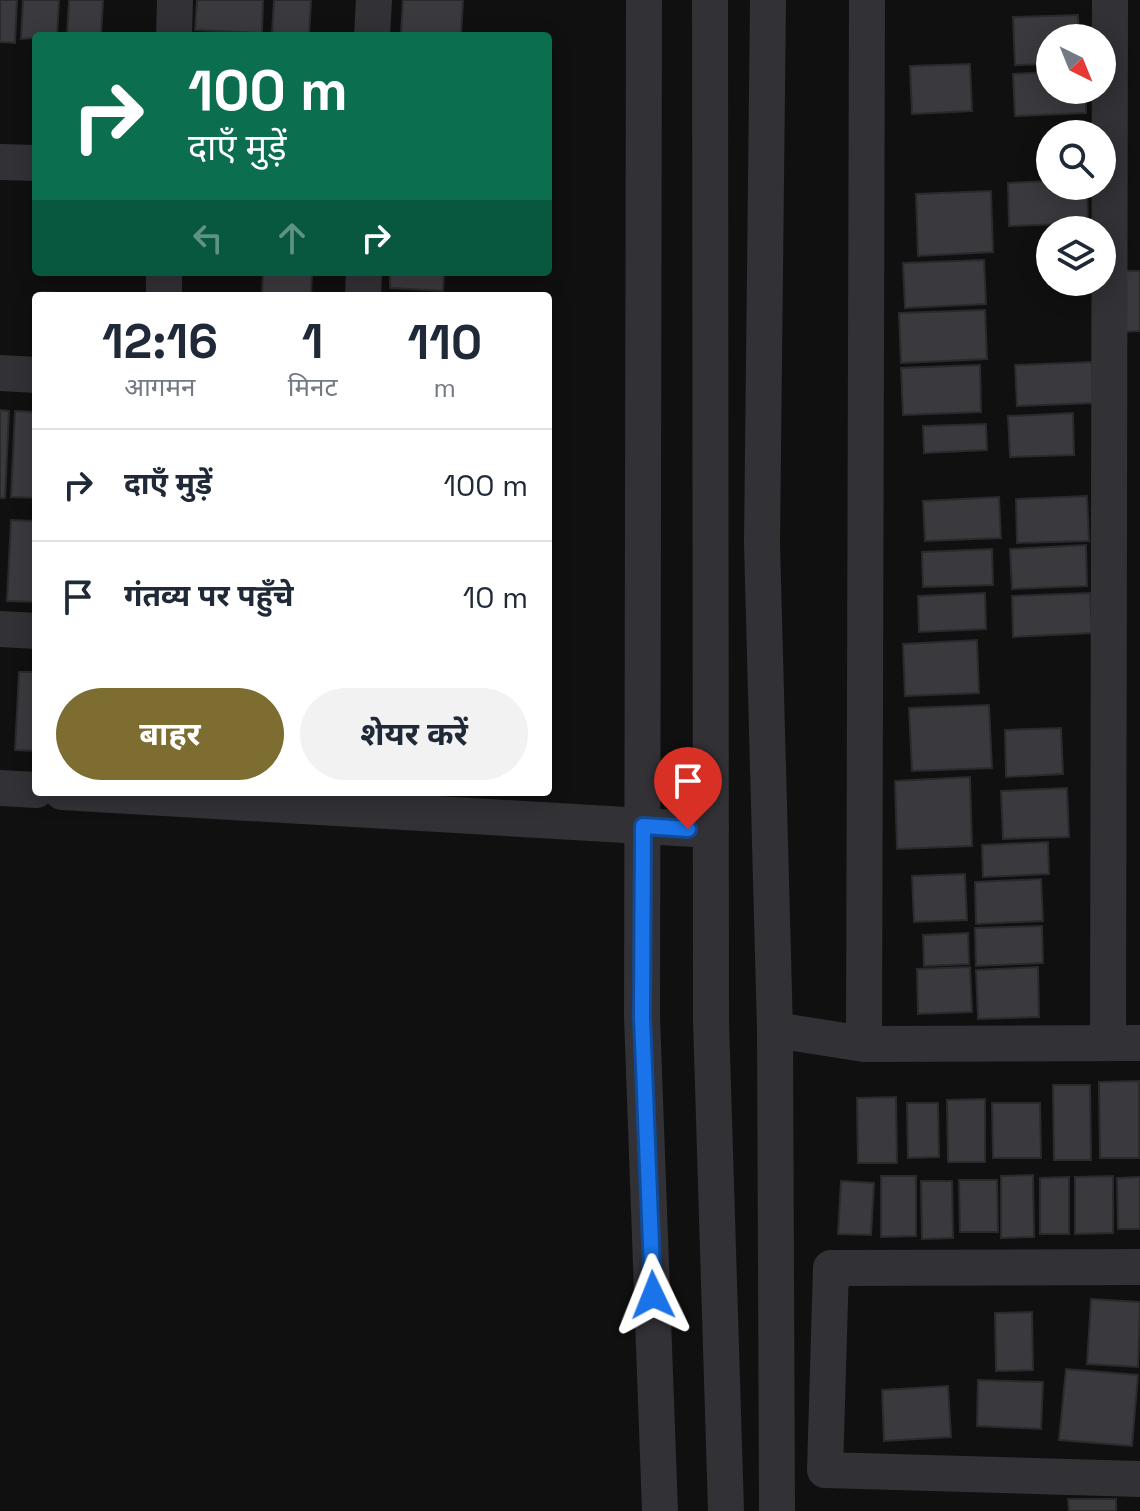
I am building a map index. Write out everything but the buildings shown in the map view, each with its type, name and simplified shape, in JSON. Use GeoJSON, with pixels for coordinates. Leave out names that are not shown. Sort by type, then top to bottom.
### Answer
{"type":"FeatureCollection","features":[{"type":"Feature","properties":{"kind":"street"},"geometry":{"type":"LineString","coordinates":[[174,32],[175,0]]}},
{"type":"Feature","properties":{"kind":"street"},"geometry":{"type":"LineString","coordinates":[[372,32],[374,0]]}},
{"type":"Feature","properties":{"kind":"street"},"geometry":{"type":"LineString","coordinates":[[644,0],[642,1017],[660,1511]]}},
{"type":"Feature","properties":{"kind":"street"},"geometry":{"type":"LineString","coordinates":[[710,0],[711,1021],[726,1511]]}},
{"type":"Feature","properties":{"kind":"street"},"geometry":{"type":"LineString","coordinates":[[768,0],[762,543],[775,1030],[777,1511]]}},
{"type":"Feature","properties":{"kind":"street"},"geometry":{"type":"LineString","coordinates":[[864,1044],[867,0]]}},
{"type":"Feature","properties":{"kind":"street"},"geometry":{"type":"LineString","coordinates":[[775,1030],[864,1044],[1124,1043],[1125,228],[1110,0]]}},
{"type":"Feature","properties":{"kind":"street"},"geometry":{"type":"LineString","coordinates":[[0,162],[32,163]]}},
{"type":"Feature","properties":{"kind":"street"},"geometry":{"type":"LineString","coordinates":[[0,373],[32,375]]}},
{"type":"Feature","properties":{"kind":"street"},"geometry":{"type":"LineString","coordinates":[[0,629],[32,631]]}},
{"type":"Feature","properties":{"kind":"street"},"geometry":{"type":"LineString","coordinates":[[0,788],[32,790]]}},
{"type":"Feature","properties":{"kind":"street"},"geometry":{"type":"LineString","coordinates":[[130,796],[711,830]]}},
{"type":"Feature","properties":{"kind":"street"},"geometry":{"type":"LineString","coordinates":[[1140,1267],[831,1268],[825,1470],[1140,1479]]}},
{"type":"Feature","properties":{"kind":"route"},"geometry":{"type":"LineString","coordinates":[[653,1295],[642,1017],[643,826],[688,829]]}}]}
